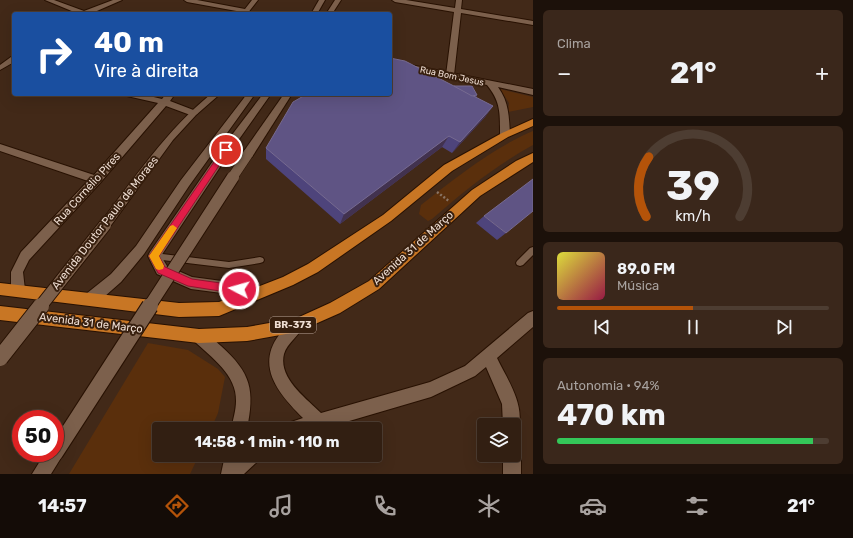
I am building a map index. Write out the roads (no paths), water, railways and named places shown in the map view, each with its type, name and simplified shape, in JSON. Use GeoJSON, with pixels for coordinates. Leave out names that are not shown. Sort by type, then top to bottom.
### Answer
{"type":"FeatureCollection","features":[{"type":"Feature","properties":{"kind":"main road"},"geometry":{"type":"LineString","coordinates":[[0,289],[179,310],[219,310],[288,281],[313,268],[387,218],[448,168],[504,135],[533,122]]}},
{"type":"Feature","properties":{"kind":"main road","name":"Avenida 31 de Março"},"geometry":{"type":"LineString","coordinates":[[0,313],[199,336],[247,334],[297,325],[335,308],[374,285],[458,208],[482,189],[533,157]]}},
{"type":"Feature","properties":{"kind":"street"},"geometry":{"type":"LineString","coordinates":[[48,0],[80,12]]}},
{"type":"Feature","properties":{"kind":"street"},"geometry":{"type":"LineString","coordinates":[[90,12],[119,0]]}},
{"type":"Feature","properties":{"kind":"street"},"geometry":{"type":"LineString","coordinates":[[187,0],[246,12],[255,0]]}},
{"type":"Feature","properties":{"kind":"street"},"geometry":{"type":"LineString","coordinates":[[315,12],[322,0]]}},
{"type":"Feature","properties":{"kind":"street"},"geometry":{"type":"LineString","coordinates":[[329,12],[338,0]]}},
{"type":"Feature","properties":{"kind":"street"},"geometry":{"type":"LineString","coordinates":[[395,0],[533,23]]}},
{"type":"Feature","properties":{"kind":"street"},"geometry":{"type":"LineString","coordinates":[[450,75],[459,0]]}},
{"type":"Feature","properties":{"kind":"street"},"geometry":{"type":"LineString","coordinates":[[2,67],[12,60]]}},
{"type":"Feature","properties":{"kind":"street","name":"Rua Bom Jesus"},"geometry":{"type":"LineString","coordinates":[[392,63],[533,92]]}},
{"type":"Feature","properties":{"kind":"street","name":"Rua Bom Jesus"},"geometry":{"type":"LineString","coordinates":[[490,84],[497,90],[502,99],[504,135]]}},
{"type":"Feature","properties":{"kind":"street"},"geometry":{"type":"LineString","coordinates":[[149,96],[168,98],[192,113]]}},
{"type":"Feature","properties":{"kind":"street","name":"Avenida Doutor Paulo de Moraes"},"geometry":{"type":"LineString","coordinates":[[0,358],[170,138],[192,113],[213,96]]}},
{"type":"Feature","properties":{"kind":"street"},"geometry":{"type":"LineString","coordinates":[[91,299],[116,278],[140,250],[185,184],[250,96]]}},
{"type":"Feature","properties":{"kind":"street"},"geometry":{"type":"LineString","coordinates":[[260,292],[191,283],[162,270],[154,256],[226,150],[266,96]]}},
{"type":"Feature","properties":{"kind":"street"},"geometry":{"type":"LineString","coordinates":[[64,439],[287,96]]}},
{"type":"Feature","properties":{"kind":"street","name":"Rua Cornélio Pires"},"geometry":{"type":"LineString","coordinates":[[18,290],[17,272],[25,256],[96,180],[168,98]]}},
{"type":"Feature","properties":{"kind":"street"},"geometry":{"type":"LineString","coordinates":[[0,147],[96,180]]}},
{"type":"Feature","properties":{"kind":"street"},"geometry":{"type":"LineString","coordinates":[[297,325],[277,351],[276,370],[285,387],[318,422],[431,389],[470,371],[533,318]]}},
{"type":"Feature","properties":{"kind":"street"},"geometry":{"type":"LineString","coordinates":[[199,336],[233,369],[241,381],[244,400],[241,422]]}},
{"type":"Feature","properties":{"kind":"street"},"geometry":{"type":"LineString","coordinates":[[489,356],[510,404],[511,418]]}},
{"type":"Feature","properties":{"kind":"street"},"geometry":{"type":"LineString","coordinates":[[41,474],[49,462]]}},
{"type":"Feature","properties":{"kind":"street"},"geometry":{"type":"LineString","coordinates":[[231,474],[233,462]]}},
{"type":"Feature","properties":{"kind":"street"},"geometry":{"type":"LineString","coordinates":[[231,474],[244,462]]}},
{"type":"Feature","properties":{"kind":"street"},"geometry":{"type":"LineString","coordinates":[[512,462],[512,474]]}},
{"type":"Feature","properties":{"kind":"lane"},"geometry":{"type":"LineString","coordinates":[[520,263],[533,250]]}},
{"type":"Feature","properties":{"kind":"lane"},"geometry":{"type":"LineString","coordinates":[[154,256],[229,265],[260,260]]}}]}
